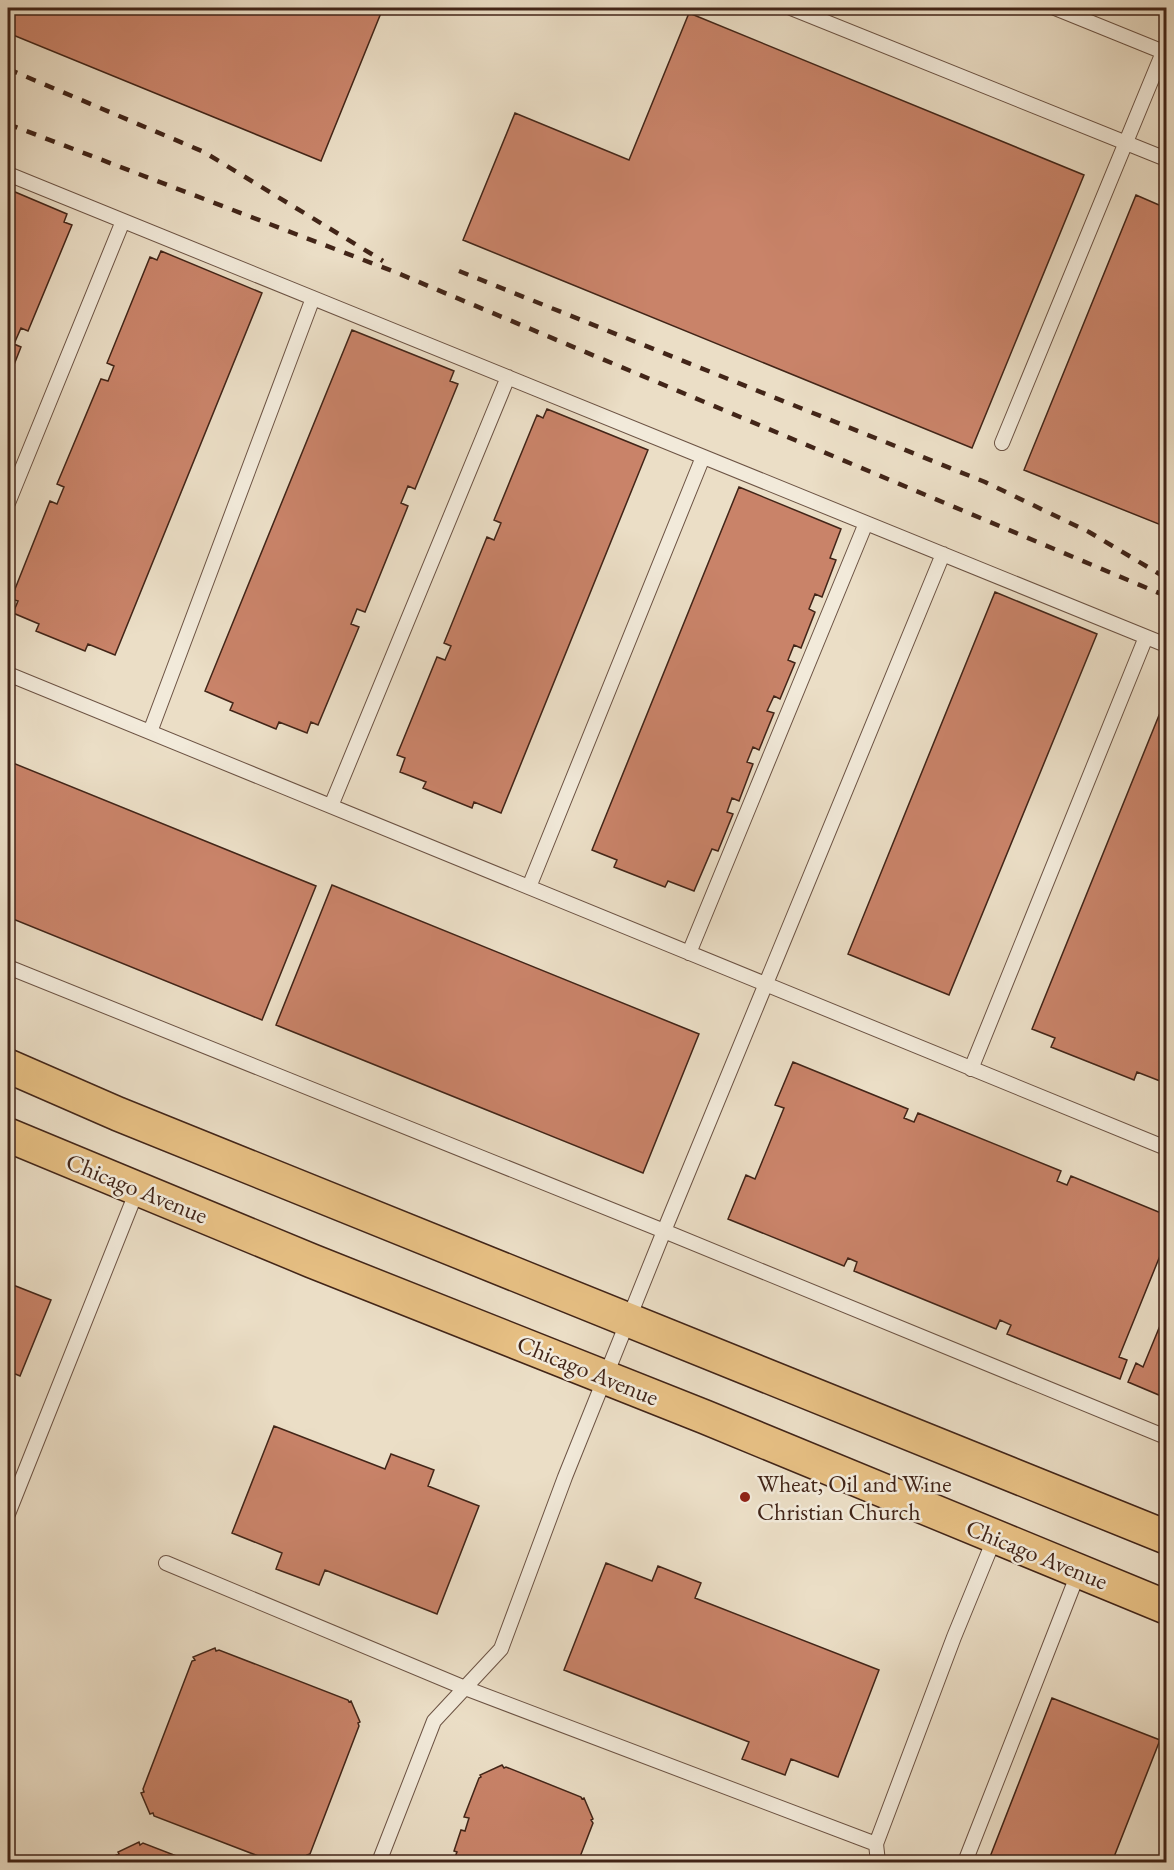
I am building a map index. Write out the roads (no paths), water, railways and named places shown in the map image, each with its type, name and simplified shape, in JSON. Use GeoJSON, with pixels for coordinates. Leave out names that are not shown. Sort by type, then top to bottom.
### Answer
{"type":"FeatureCollection","features":[{"type":"Feature","properties":{"kind":"main road"},"geometry":{"type":"LineString","coordinates":[[8,1066],[118,1114],[1167,1537]]}},
{"type":"Feature","properties":{"kind":"main road","name":"Chicago Avenue"},"geometry":{"type":"LineString","coordinates":[[8,1135],[312,1261],[605,1376],[1167,1607]]}},
{"type":"Feature","properties":{"kind":"lane"},"geometry":{"type":"LineString","coordinates":[[791,8],[1167,159]]}},
{"type":"Feature","properties":{"kind":"lane"},"geometry":{"type":"LineString","coordinates":[[1002,443],[1125,142],[1166,50],[1055,8]]}},
{"type":"Feature","properties":{"kind":"lane"},"geometry":{"type":"LineString","coordinates":[[8,174],[1167,645]]}},
{"type":"Feature","properties":{"kind":"lane"},"geometry":{"type":"LineString","coordinates":[[8,503],[123,221]]}},
{"type":"Feature","properties":{"kind":"lane"},"geometry":{"type":"LineString","coordinates":[[150,732],[313,298]]}},
{"type":"Feature","properties":{"kind":"lane"},"geometry":{"type":"LineString","coordinates":[[331,806],[508,377]]}},
{"type":"Feature","properties":{"kind":"lane"},"geometry":{"type":"LineString","coordinates":[[529,887],[703,457]]}},
{"type":"Feature","properties":{"kind":"lane"},"geometry":{"type":"LineString","coordinates":[[688,953],[866,523]]}},
{"type":"Feature","properties":{"kind":"lane"},"geometry":{"type":"LineString","coordinates":[[379,1863],[434,1721],[501,1650],[605,1376],[943,554]]}},
{"type":"Feature","properties":{"kind":"lane"},"geometry":{"type":"LineString","coordinates":[[971,1069],[1146,637]]}},
{"type":"Feature","properties":{"kind":"lane"},"geometry":{"type":"LineString","coordinates":[[8,674],[1167,1149]]}},
{"type":"Feature","properties":{"kind":"lane"},"geometry":{"type":"LineString","coordinates":[[8,967],[664,1231],[1167,1437]]}},
{"type":"Feature","properties":{"kind":"lane"},"geometry":{"type":"LineString","coordinates":[[8,1514],[138,1188]]}},
{"type":"Feature","properties":{"kind":"lane"},"geometry":{"type":"LineString","coordinates":[[878,1863],[876,1844],[954,1637],[996,1537]]}},
{"type":"Feature","properties":{"kind":"lane"},"geometry":{"type":"LineString","coordinates":[[166,1563],[465,1688],[876,1844]]}},
{"type":"Feature","properties":{"kind":"lane"},"geometry":{"type":"LineString","coordinates":[[965,1863],[1079,1571]]}},
{"type":"Feature","properties":{"kind":"railway"},"geometry":{"type":"LineString","coordinates":[[8,69],[204,152],[383,261]]}},
{"type":"Feature","properties":{"kind":"railway"},"geometry":{"type":"LineString","coordinates":[[8,124],[395,272],[1166,596]]}},
{"type":"Feature","properties":{"kind":"railway"},"geometry":{"type":"LineString","coordinates":[[459,271],[985,482],[1089,532],[1166,578]]}},
{"type":"Feature","properties":{"kind":"place","name":"Wheat, Oil and Wine Christian Church"},"geometry":{"type":"Point","coordinates":[745,1497]}}]}
